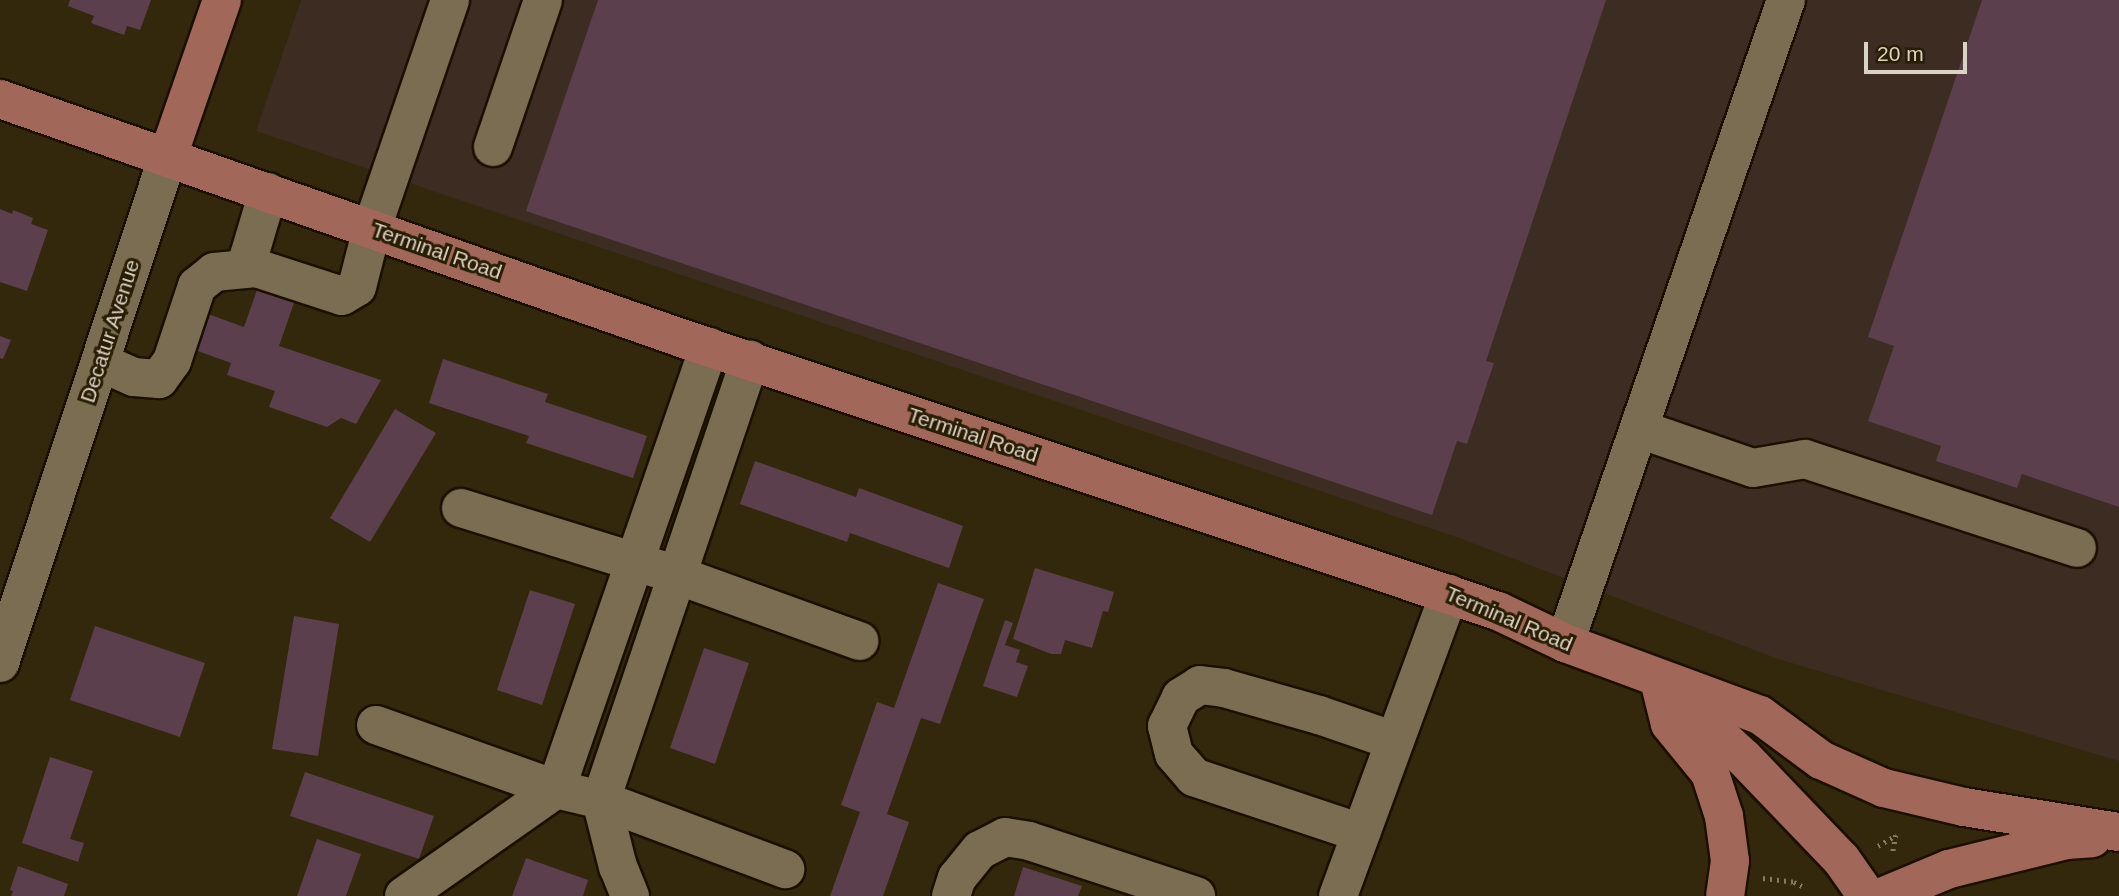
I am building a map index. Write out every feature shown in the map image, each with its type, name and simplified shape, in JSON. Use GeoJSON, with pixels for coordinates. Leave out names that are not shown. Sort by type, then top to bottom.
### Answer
{"type":"FeatureCollection","features":[{"type":"Feature","properties":{"kind":"main road","name":"Decatur Avenue"},"geometry":{"type":"LineString","coordinates":[[168,156],[222,0]]}},
{"type":"Feature","properties":{"kind":"main road","name":"Terminal Road"},"geometry":{"type":"LineString","coordinates":[[0,99],[709,346],[1498,611],[1565,643],[1658,679],[1753,767],[1841,859],[1867,896]]}},
{"type":"Feature","properties":{"kind":"main road"},"geometry":{"type":"LineString","coordinates":[[1658,679],[1760,715],[1821,760],[1884,788],[1964,807],[2119,834]]}},
{"type":"Feature","properties":{"kind":"main road"},"geometry":{"type":"LineString","coordinates":[[1658,679],[1670,724],[1710,773],[1724,816],[1730,860],[1725,896]]}},
{"type":"Feature","properties":{"kind":"main road"},"geometry":{"type":"LineString","coordinates":[[1884,896],[1949,869],[2050,845],[2119,834]]}},
{"type":"Feature","properties":{"kind":"street"},"geometry":{"type":"LineString","coordinates":[[100,362],[134,377],[159,379],[172,361],[197,286],[214,272],[256,268],[342,296],[357,287],[372,228],[450,0]]}},
{"type":"Feature","properties":{"kind":"street"},"geometry":{"type":"LineString","coordinates":[[493,147],[542,0]]}},
{"type":"Feature","properties":{"kind":"street"},"geometry":{"type":"LineString","coordinates":[[1565,643],[1786,0]]}},
{"type":"Feature","properties":{"kind":"street","name":"Decatur Avenue"},"geometry":{"type":"LineString","coordinates":[[0,663],[168,156]]}},
{"type":"Feature","properties":{"kind":"street"},"geometry":{"type":"LineString","coordinates":[[256,268],[249,256],[268,192]]}},
{"type":"Feature","properties":{"kind":"street"},"geometry":{"type":"LineString","coordinates":[[404,896],[556,789],[709,346]]}},
{"type":"Feature","properties":{"kind":"street"},"geometry":{"type":"LineString","coordinates":[[630,896],[618,867],[601,800],[750,360]]}},
{"type":"Feature","properties":{"kind":"street"},"geometry":{"type":"LineString","coordinates":[[1639,429],[1753,468],[1805,458],[2077,548]]}},
{"type":"Feature","properties":{"kind":"street"},"geometry":{"type":"LineString","coordinates":[[461,508],[636,561],[859,641]]}},
{"type":"Feature","properties":{"kind":"street"},"geometry":{"type":"LineString","coordinates":[[1338,896],[1449,594]]}},
{"type":"Feature","properties":{"kind":"street"},"geometry":{"type":"LineString","coordinates":[[1361,833],[1194,777],[1174,754],[1167,726],[1181,697],[1200,685],[1224,688],[1395,741]]}},
{"type":"Feature","properties":{"kind":"street"},"geometry":{"type":"LineString","coordinates":[[376,725],[556,789],[601,800],[786,869]]}},
{"type":"Feature","properties":{"kind":"street"},"geometry":{"type":"LineString","coordinates":[[951,896],[957,878],[980,850],[1005,837],[1029,841],[1196,896]]}},
{"type":"Feature","properties":{"kind":"path"},"geometry":{"type":"LineString","coordinates":[[1878,846],[1896,835],[1893,853]]}},
{"type":"Feature","properties":{"kind":"path"},"geometry":{"type":"LineString","coordinates":[[1759,878],[1794,882],[1808,880]]}},
{"type":"Feature","properties":{"kind":"path"},"geometry":{"type":"LineString","coordinates":[[1794,882],[1806,888]]}},
{"type":"Feature","properties":{"kind":"shaded area"},"geometry":{"type":"Polygon","coordinates":[[[301,0],[2119,0],[2119,761],[1778,659],[1459,538],[256,131],[301,0]]]}},
{"type":"Feature","properties":{"kind":"building"},"geometry":{"type":"Polygon","coordinates":[[[70,0],[151,0],[140,30],[127,26],[124,35],[91,23],[94,16],[68,6],[70,0]]]}},
{"type":"Feature","properties":{"kind":"building"},"geometry":{"type":"Polygon","coordinates":[[[598,0],[1606,0],[1486,361],[1494,363],[1467,444],[1457,441],[1432,515],[526,211],[598,0]]]}},
{"type":"Feature","properties":{"kind":"building"},"geometry":{"type":"Polygon","coordinates":[[[1982,0],[2119,0],[2119,507],[2022,474],[2017,488],[1936,461],[1941,446],[1868,421],[1894,346],[1868,337],[1982,0]]]}},
{"type":"Feature","properties":{"kind":"building"},"geometry":{"type":"Polygon","coordinates":[[[0,209],[12,214],[13,210],[33,218],[31,224],[48,230],[27,291],[0,282],[0,209]]]}},
{"type":"Feature","properties":{"kind":"building"},"geometry":{"type":"Polygon","coordinates":[[[258,287],[295,300],[279,346],[381,380],[356,424],[341,418],[327,427],[269,407],[275,391],[227,375],[231,363],[184,346],[197,310],[244,327],[258,287]]]}},
{"type":"Feature","properties":{"kind":"building"},"geometry":{"type":"Polygon","coordinates":[[[0,336],[11,340],[3,359],[0,358],[0,336]]]}},
{"type":"Feature","properties":{"kind":"building"},"geometry":{"type":"Polygon","coordinates":[[[443,359],[548,394],[545,402],[647,436],[633,478],[526,443],[529,436],[429,403],[443,359]]]}},
{"type":"Feature","properties":{"kind":"building"},"geometry":{"type":"Polygon","coordinates":[[[395,409],[436,433],[370,542],[330,518],[395,409]]]}},
{"type":"Feature","properties":{"kind":"building"},"geometry":{"type":"Polygon","coordinates":[[[755,461],[856,497],[859,488],[963,526],[949,568],[850,533],[847,542],[740,504],[755,461]]]}},
{"type":"Feature","properties":{"kind":"building"},"geometry":{"type":"Polygon","coordinates":[[[1035,568],[1114,592],[1108,612],[1103,611],[1092,648],[1065,640],[1061,654],[1051,654],[1013,639],[1035,568]]]}},
{"type":"Feature","properties":{"kind":"building"},"geometry":{"type":"Polygon","coordinates":[[[938,583],[984,599],[940,724],[921,718],[887,814],[909,822],[883,896],[830,896],[860,812],[841,805],[877,702],[894,708],[938,583]]]}},
{"type":"Feature","properties":{"kind":"building"},"geometry":{"type":"Polygon","coordinates":[[[530,590],[575,604],[542,705],[497,690],[530,590]]]}},
{"type":"Feature","properties":{"kind":"building"},"geometry":{"type":"Polygon","coordinates":[[[294,616],[339,624],[318,756],[272,749],[294,616]]]}},
{"type":"Feature","properties":{"kind":"building"},"geometry":{"type":"Polygon","coordinates":[[[1005,620],[1013,623],[1005,645],[1020,650],[1016,662],[1028,666],[1017,697],[983,686],[1005,620]]]}},
{"type":"Feature","properties":{"kind":"building"},"geometry":{"type":"Polygon","coordinates":[[[95,626],[205,663],[180,737],[70,700],[95,626]]]}},
{"type":"Feature","properties":{"kind":"building"},"geometry":{"type":"Polygon","coordinates":[[[704,648],[749,663],[715,764],[670,748],[704,648]]]}},
{"type":"Feature","properties":{"kind":"building"},"geometry":{"type":"Polygon","coordinates":[[[50,757],[93,771],[70,839],[84,843],[78,862],[22,843],[50,757]]]}},
{"type":"Feature","properties":{"kind":"building"},"geometry":{"type":"Polygon","coordinates":[[[305,772],[434,816],[419,859],[290,816],[305,772]]]}},
{"type":"Feature","properties":{"kind":"building"},"geometry":{"type":"Polygon","coordinates":[[[317,839],[361,854],[346,896],[297,896],[317,839]]]}},
{"type":"Feature","properties":{"kind":"building"},"geometry":{"type":"Polygon","coordinates":[[[526,858],[588,880],[583,896],[512,896],[526,858]]]}},
{"type":"Feature","properties":{"kind":"building"},"geometry":{"type":"Polygon","coordinates":[[[18,866],[68,884],[64,896],[11,896],[13,891],[10,890],[18,866]]]}},
{"type":"Feature","properties":{"kind":"building"},"geometry":{"type":"Polygon","coordinates":[[[1023,867],[1082,886],[1078,896],[1014,896],[1023,867]]]}}]}
